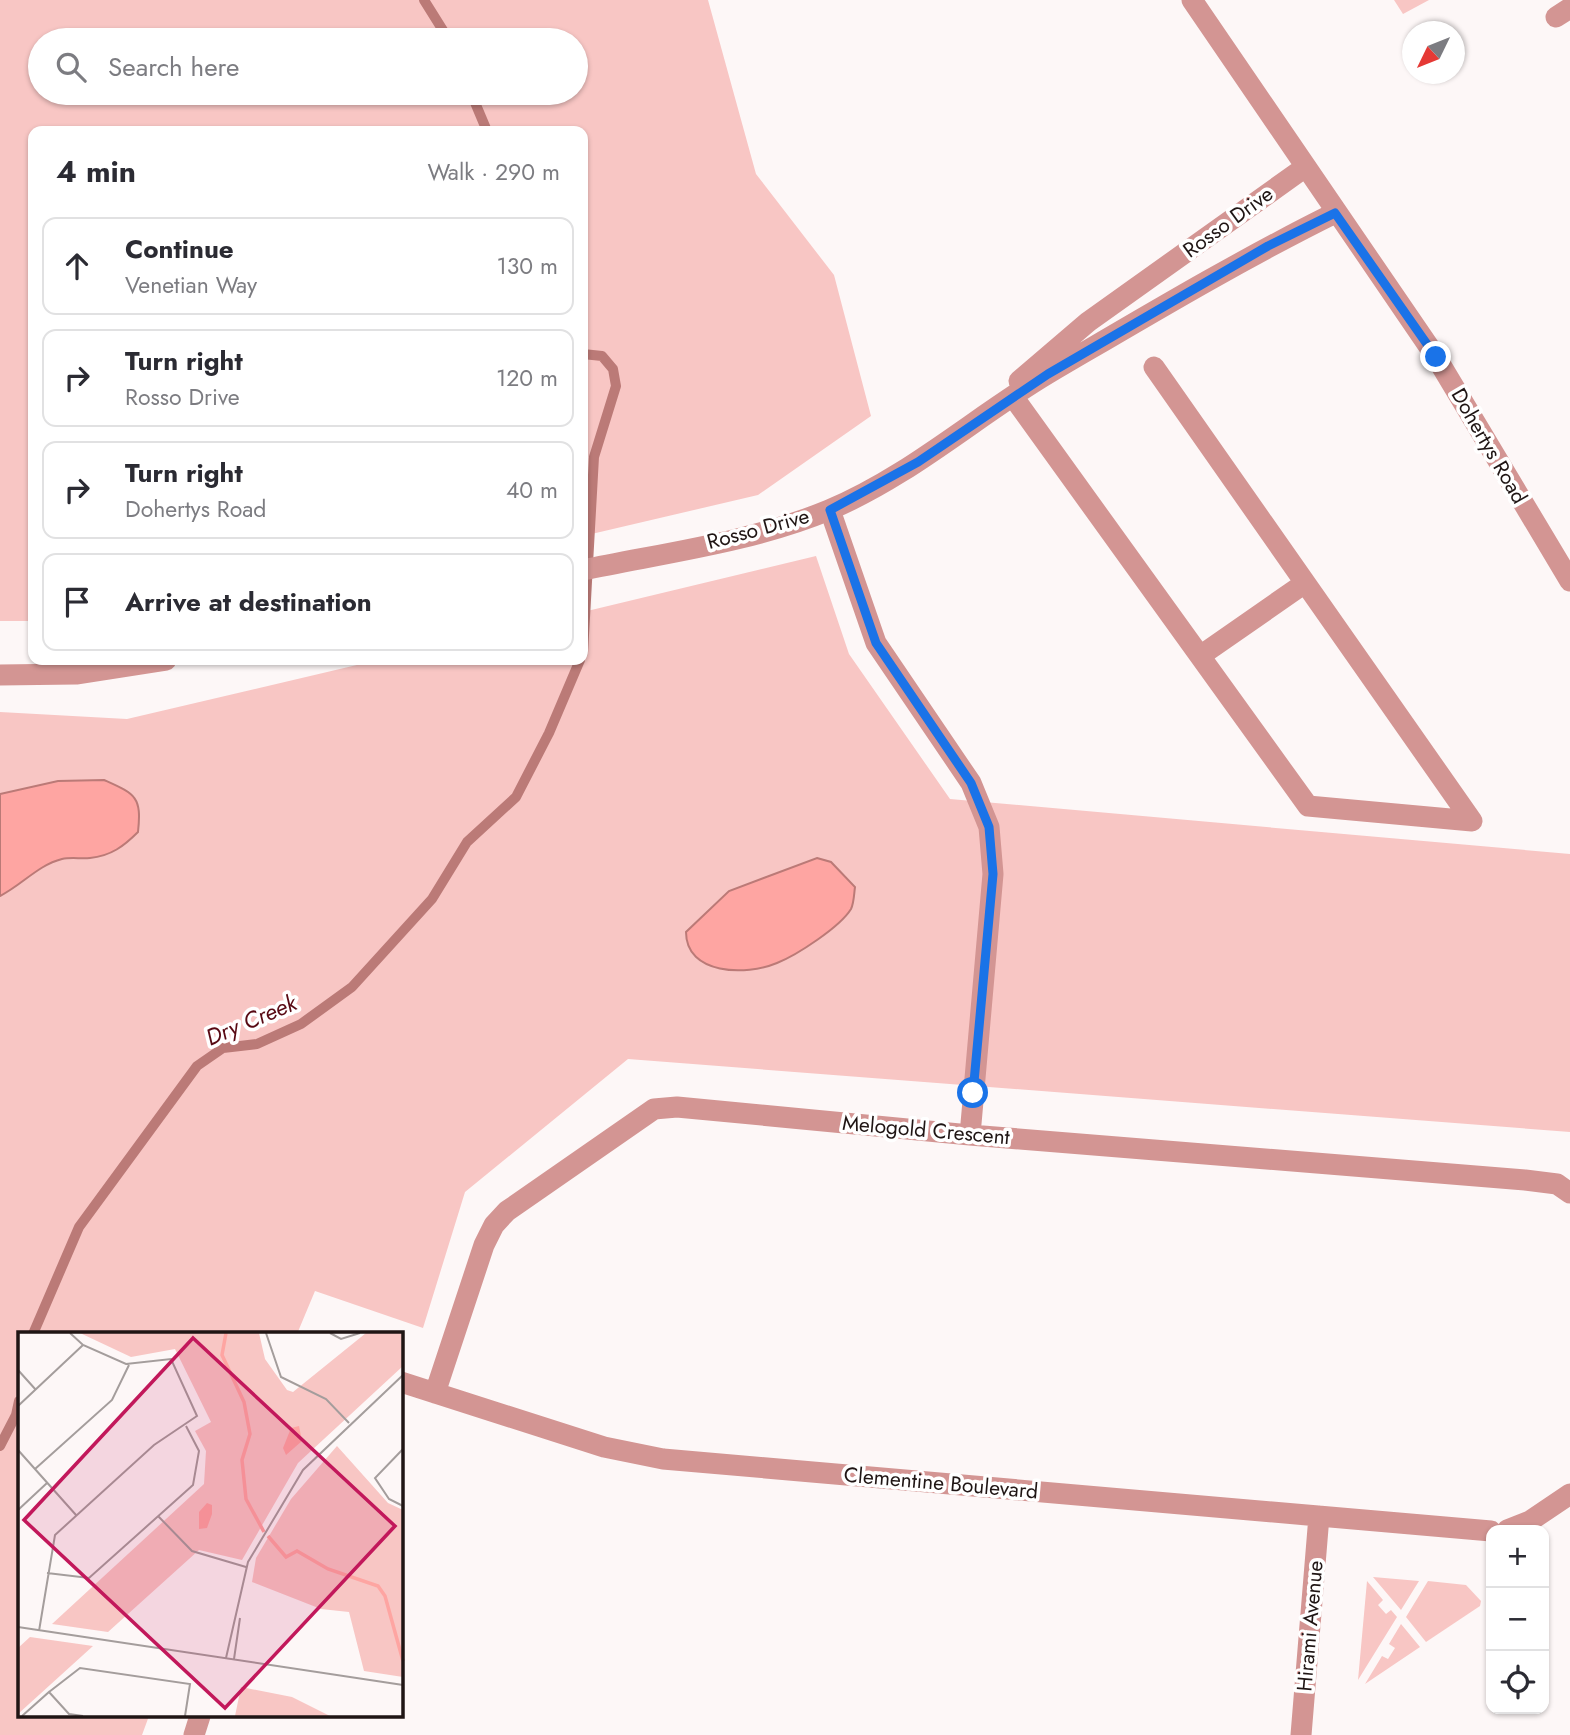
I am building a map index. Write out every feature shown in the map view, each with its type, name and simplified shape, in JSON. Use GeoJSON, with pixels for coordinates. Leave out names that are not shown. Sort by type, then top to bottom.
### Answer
{"type":"FeatureCollection","features":[{"type":"Feature","properties":{"kind":"street","name":"Dohertys Road"},"geometry":{"type":"LineString","coordinates":[[1192,0],[1304,168],[1436,357],[1570,581]]}},
{"type":"Feature","properties":{"kind":"street","name":"Rosso Drive"},"geometry":{"type":"LineString","coordinates":[[992,411],[1030,369],[1088,321],[1304,168]]}},
{"type":"Feature","properties":{"kind":"street","name":"Rosso Drive"},"geometry":{"type":"LineString","coordinates":[[588,569],[797,522],[830,510],[886,482],[1048,374],[1268,246],[1335,213]]}},
{"type":"Feature","properties":{"kind":"street"},"geometry":{"type":"LineString","coordinates":[[1014,398],[1308,806],[1472,821],[1154,367]]}},
{"type":"Feature","properties":{"kind":"street"},"geometry":{"type":"LineString","coordinates":[[830,510],[876,643],[971,783],[989,827],[993,874],[970,1135]]}},
{"type":"Feature","properties":{"kind":"street"},"geometry":{"type":"LineString","coordinates":[[1200,656],[1305,583]]}},
{"type":"Feature","properties":{"kind":"street"},"geometry":{"type":"LineString","coordinates":[[0,675],[76,674],[134,665]]}},
{"type":"Feature","properties":{"kind":"street","name":"Melogold Crescent"},"geometry":{"type":"LineString","coordinates":[[435,1393],[484,1245],[494,1225],[507,1211],[654,1108],[677,1107],[970,1135],[1525,1180],[1557,1184],[1570,1193]]}},
{"type":"Feature","properties":{"kind":"street","name":"Clementine Boulevard"},"geometry":{"type":"LineString","coordinates":[[402,1382],[604,1447],[663,1459],[1486,1531]]}},
{"type":"Feature","properties":{"kind":"street"},"geometry":{"type":"LineString","coordinates":[[1520,1525],[1531,1521],[1570,1494]]}},
{"type":"Feature","properties":{"kind":"street","name":"Hirami Avenue"},"geometry":{"type":"LineString","coordinates":[[1301,1735],[1320,1516]]}},
{"type":"Feature","properties":{"kind":"street"},"geometry":{"type":"LineString","coordinates":[[194,1735],[199,1718]]}},
{"type":"Feature","properties":{"kind":"shaded area"},"geometry":{"type":"Polygon","coordinates":[[[0,0],[708,0],[756,174],[834,275],[871,416],[758,495],[588,535],[588,126],[28,126],[28,621],[0,621],[0,0]]]}},
{"type":"Feature","properties":{"kind":"shaded area"},"geometry":{"type":"Polygon","coordinates":[[[1394,0],[1429,0],[1403,14],[1394,0]]]}},
{"type":"Feature","properties":{"kind":"shaded area"},"geometry":{"type":"Polygon","coordinates":[[[816,556],[849,654],[950,799],[1570,854],[1570,1132],[628,1059],[465,1192],[423,1328],[315,1291],[298,1332],[18,1332],[18,1718],[148,1718],[142,1735],[0,1735],[0,712],[127,719],[357,665],[588,665],[588,611],[816,556]]]}},
{"type":"Feature","properties":{"kind":"shaded area"},"geometry":{"type":"Polygon","coordinates":[[[104,780],[134,798],[139,811],[138,832],[111,853],[90,858],[65,858],[53,862],[0,896],[0,794],[58,781],[104,780]]]}},
{"type":"Feature","properties":{"kind":"shaded area"},"geometry":{"type":"Polygon","coordinates":[[[817,858],[831,862],[855,887],[851,909],[828,932],[777,963],[750,970],[720,968],[696,957],[689,946],[686,932],[729,891],[817,858]]]}},
{"type":"Feature","properties":{"kind":"shaded area"},"geometry":{"type":"Polygon","coordinates":[[[1373,1577],[1419,1581],[1401,1610],[1373,1577]]]}},
{"type":"Feature","properties":{"kind":"shaded area"},"geometry":{"type":"Polygon","coordinates":[[[1367,1581],[1383,1600],[1378,1605],[1386,1614],[1391,1610],[1397,1617],[1358,1680],[1367,1581]]]}},
{"type":"Feature","properties":{"kind":"shaded area"},"geometry":{"type":"Polygon","coordinates":[[[1428,1581],[1466,1585],[1481,1601],[1480,1606],[1426,1642],[1406,1617],[1428,1581]]]}},
{"type":"Feature","properties":{"kind":"shaded area"},"geometry":{"type":"Polygon","coordinates":[[[1401,1624],[1420,1647],[1365,1684],[1382,1656],[1388,1659],[1395,1648],[1389,1644],[1401,1624]]]}},
{"type":"Feature","properties":{"kind":"waterway","name":"Dry Creek"},"geometry":{"type":"LineString","coordinates":[[424,0],[442,28]]}},
{"type":"Feature","properties":{"kind":"waterway","name":"Dry Creek"},"geometry":{"type":"LineString","coordinates":[[476,105],[485,126]]}},
{"type":"Feature","properties":{"kind":"waterway","name":"Dry Creek"},"geometry":{"type":"LineString","coordinates":[[588,355],[602,356],[613,369],[616,386],[594,457],[588,564]]}},
{"type":"Feature","properties":{"kind":"waterway","name":"Dry Creek"},"geometry":{"type":"LineString","coordinates":[[34,1332],[79,1227],[197,1066],[223,1048],[257,1044],[301,1024],[352,987],[432,899],[467,842],[516,797],[549,733],[578,665]]}},
{"type":"Feature","properties":{"kind":"waterway","name":"Dry Creek"},"geometry":{"type":"LineString","coordinates":[[0,1446],[18,1406]]}},
{"type":"Feature","properties":{"kind":"route"},"geometry":{"type":"LineString","coordinates":[[973,1093],[993,874],[989,827],[971,783],[876,643],[867,624],[830,510],[886,482],[1048,374],[1268,246],[1335,213],[1436,357]]}}]}
